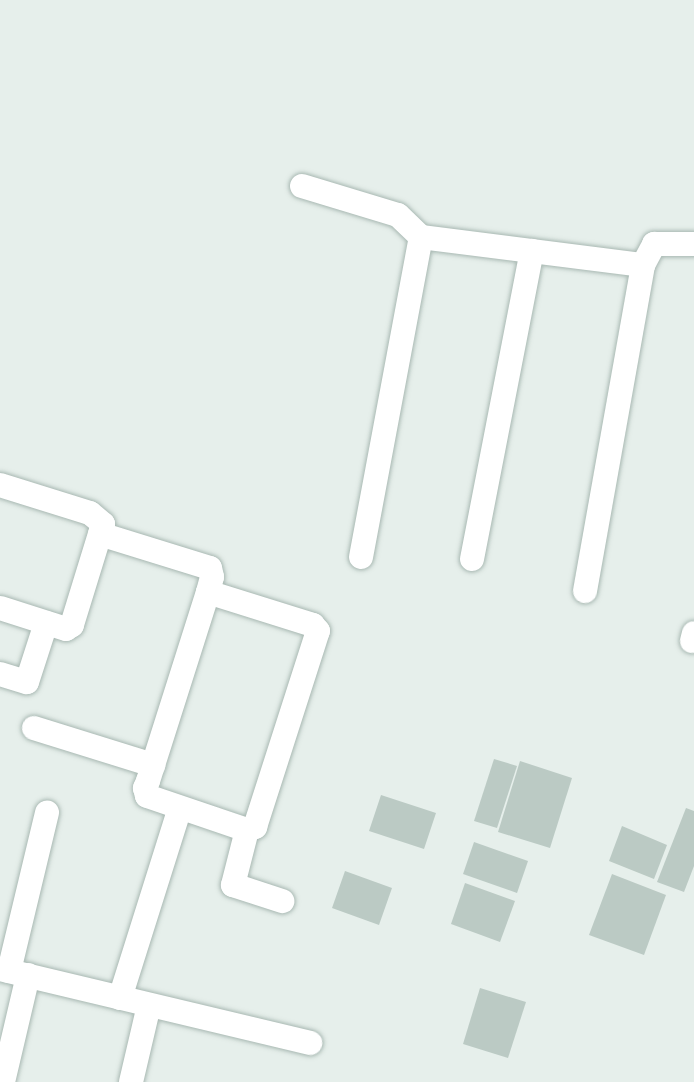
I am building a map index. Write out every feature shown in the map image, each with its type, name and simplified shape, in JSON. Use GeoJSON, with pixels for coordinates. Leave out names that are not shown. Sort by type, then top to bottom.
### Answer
{"type":"FeatureCollection","features":[{"type":"Feature","properties":{"kind":"street"},"geometry":{"type":"LineString","coordinates":[[302,186],[398,215],[421,237],[643,265]]}},
{"type":"Feature","properties":{"kind":"street"},"geometry":{"type":"LineString","coordinates":[[361,557],[421,237]]}},
{"type":"Feature","properties":{"kind":"street"},"geometry":{"type":"LineString","coordinates":[[585,591],[643,265],[654,244],[694,244]]}},
{"type":"Feature","properties":{"kind":"street"},"geometry":{"type":"LineString","coordinates":[[472,559],[532,251]]}},
{"type":"Feature","properties":{"kind":"street"},"geometry":{"type":"LineString","coordinates":[[0,485],[90,513],[103,524],[72,625],[66,629],[0,608]]}},
{"type":"Feature","properties":{"kind":"street"},"geometry":{"type":"LineString","coordinates":[[100,534],[210,568],[208,592],[153,765],[147,796],[247,830],[255,827],[318,631],[313,625],[208,592]]}},
{"type":"Feature","properties":{"kind":"street"},"geometry":{"type":"LineString","coordinates":[[0,674],[27,682],[46,623]]}},
{"type":"Feature","properties":{"kind":"street"},"geometry":{"type":"LineString","coordinates":[[34,728],[153,765]]}},
{"type":"Feature","properties":{"kind":"street"},"geometry":{"type":"LineString","coordinates":[[120,998],[180,808]]}},
{"type":"Feature","properties":{"kind":"street"},"geometry":{"type":"LineString","coordinates":[[3,1082],[13,972],[47,813]]}},
{"type":"Feature","properties":{"kind":"street"},"geometry":{"type":"LineString","coordinates":[[247,830],[233,885],[282,901]]}},
{"type":"Feature","properties":{"kind":"street"},"geometry":{"type":"LineString","coordinates":[[13,972],[310,1043]]}},
{"type":"Feature","properties":{"kind":"street"},"geometry":{"type":"LineString","coordinates":[[131,1082],[149,1005]]}},
{"type":"Feature","properties":{"kind":"building"},"geometry":{"type":"Polygon","coordinates":[[[494,759],[517,766],[497,828],[474,821],[494,759]]]}},
{"type":"Feature","properties":{"kind":"building"},"geometry":{"type":"Polygon","coordinates":[[[520,761],[572,778],[550,848],[498,832],[520,761]]]}},
{"type":"Feature","properties":{"kind":"building"},"geometry":{"type":"Polygon","coordinates":[[[381,795],[436,813],[424,849],[369,831],[381,795]]]}},
{"type":"Feature","properties":{"kind":"building"},"geometry":{"type":"Polygon","coordinates":[[[686,808],[694,811],[694,866],[684,892],[657,882],[686,808]]]}},
{"type":"Feature","properties":{"kind":"building"},"geometry":{"type":"Polygon","coordinates":[[[622,826],[667,845],[654,879],[609,861],[622,826]]]}},
{"type":"Feature","properties":{"kind":"building"},"geometry":{"type":"Polygon","coordinates":[[[474,842],[528,861],[517,893],[463,874],[474,842]]]}},
{"type":"Feature","properties":{"kind":"building"},"geometry":{"type":"Polygon","coordinates":[[[345,871],[392,888],[379,925],[332,908],[345,871]]]}},
{"type":"Feature","properties":{"kind":"building"},"geometry":{"type":"Polygon","coordinates":[[[612,874],[666,895],[644,955],[589,935],[612,874]]]}},
{"type":"Feature","properties":{"kind":"building"},"geometry":{"type":"Polygon","coordinates":[[[465,883],[515,901],[500,942],[451,924],[465,883]]]}},
{"type":"Feature","properties":{"kind":"building"},"geometry":{"type":"Polygon","coordinates":[[[480,988],[526,1002],[508,1058],[463,1044],[480,988]]]}}]}
